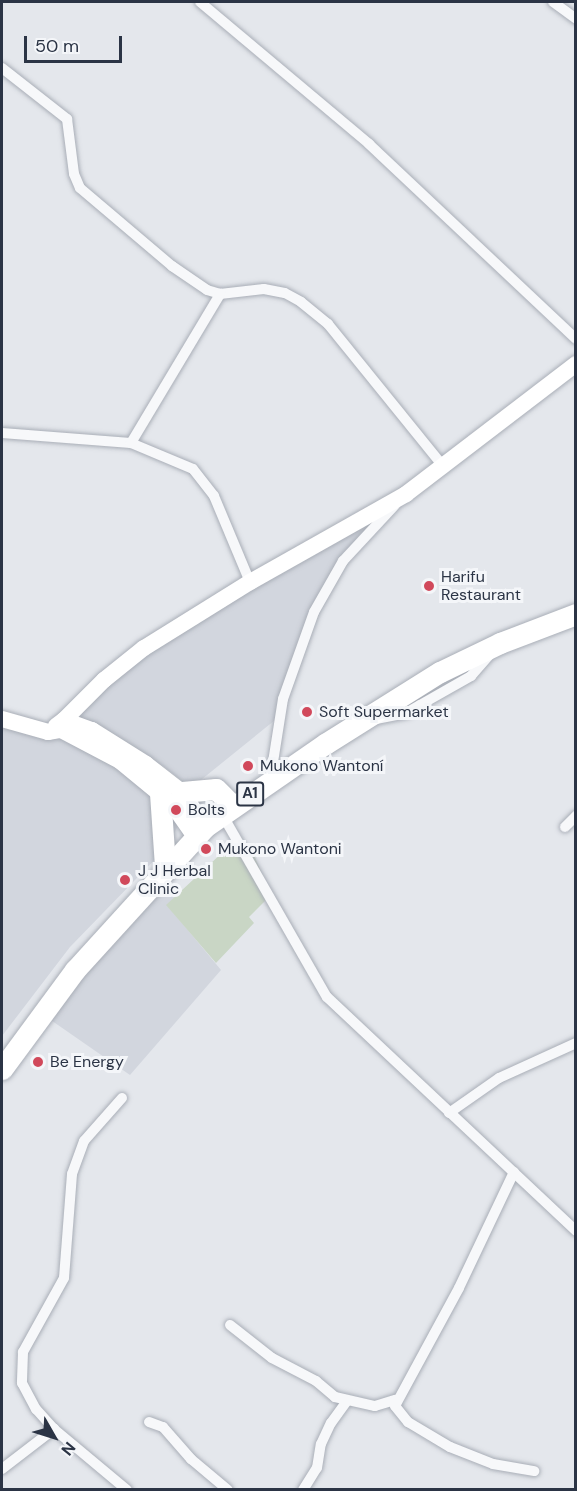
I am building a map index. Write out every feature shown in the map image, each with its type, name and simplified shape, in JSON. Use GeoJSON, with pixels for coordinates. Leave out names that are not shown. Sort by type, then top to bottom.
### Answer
{"type":"FeatureCollection","features":[{"type":"Feature","properties":{"kind":"highway","name":"A1"},"geometry":{"type":"LineString","coordinates":[[2,1070],[75,970],[165,867],[200,832],[227,810],[358,722],[440,672],[500,643],[576,614]]}},
{"type":"Feature","properties":{"kind":"highway"},"geometry":{"type":"LineString","coordinates":[[182,792],[216,789],[227,810]]}},
{"type":"Feature","properties":{"kind":"highway"},"geometry":{"type":"LineString","coordinates":[[160,793],[165,867]]}},
{"type":"Feature","properties":{"kind":"street"},"geometry":{"type":"LineString","coordinates":[[200,2],[369,144],[576,339]]}},
{"type":"Feature","properties":{"kind":"street"},"geometry":{"type":"LineString","coordinates":[[554,2],[576,20]]}},
{"type":"Feature","properties":{"kind":"street"},"geometry":{"type":"LineString","coordinates":[[2,68],[68,119],[74,174],[80,188],[172,266],[198,285],[220,294],[264,289],[301,302],[328,324],[443,466]]}},
{"type":"Feature","properties":{"kind":"street"},"geometry":{"type":"LineString","coordinates":[[131,443],[146,412],[206,324],[220,294]]}},
{"type":"Feature","properties":{"kind":"street"},"geometry":{"type":"LineString","coordinates":[[58,727],[144,648],[250,582],[406,494],[576,364]]}},
{"type":"Feature","properties":{"kind":"street"},"geometry":{"type":"LineString","coordinates":[[2,433],[131,443],[193,469],[205,482],[250,582]]}},
{"type":"Feature","properties":{"kind":"street"},"geometry":{"type":"LineString","coordinates":[[270,781],[283,699],[317,604],[344,561],[406,494]]}},
{"type":"Feature","properties":{"kind":"street"},"geometry":{"type":"LineString","coordinates":[[2,719],[58,727],[116,744],[182,792],[200,832]]}},
{"type":"Feature","properties":{"kind":"street"},"geometry":{"type":"LineString","coordinates":[[58,727],[120,760],[160,793],[200,832]]}},
{"type":"Feature","properties":{"kind":"street"},"geometry":{"type":"LineString","coordinates":[[227,810],[327,997],[576,1231]]}},
{"type":"Feature","properties":{"kind":"street"},"geometry":{"type":"LineString","coordinates":[[565,827],[576,816]]}},
{"type":"Feature","properties":{"kind":"street"},"geometry":{"type":"LineString","coordinates":[[449,1113],[499,1078],[576,1043]]}},
{"type":"Feature","properties":{"kind":"street"},"geometry":{"type":"LineString","coordinates":[[122,1098],[84,1141],[72,1174],[64,1278],[23,1352],[22,1383],[36,1409],[54,1429],[127,1490]]}},
{"type":"Feature","properties":{"kind":"street"},"geometry":{"type":"LineString","coordinates":[[514,1172],[459,1288],[395,1400],[397,1412],[408,1422],[450,1448],[493,1464],[534,1471]]}},
{"type":"Feature","properties":{"kind":"street"},"geometry":{"type":"LineString","coordinates":[[230,1325],[272,1358],[346,1401],[375,1406],[395,1400]]}},
{"type":"Feature","properties":{"kind":"street"},"geometry":{"type":"LineString","coordinates":[[303,1490],[317,1468],[321,1444],[331,1423],[346,1401]]}},
{"type":"Feature","properties":{"kind":"street"},"geometry":{"type":"LineString","coordinates":[[149,1422],[162,1427],[191,1459],[228,1490]]}},
{"type":"Feature","properties":{"kind":"street"},"geometry":{"type":"LineString","coordinates":[[2,1469],[54,1429]]}},
{"type":"Feature","properties":{"kind":"shaded area"},"geometry":{"type":"Polygon","coordinates":[[[387,508],[326,585],[280,716],[191,788],[163,766],[65,719],[151,645],[387,508]]]}},
{"type":"Feature","properties":{"kind":"shaded area"},"geometry":{"type":"Polygon","coordinates":[[[2,719],[53,732],[115,759],[180,822],[167,847],[70,947],[2,1036],[2,719]]]}},
{"type":"Feature","properties":{"kind":"shaded area"},"geometry":{"type":"Polygon","coordinates":[[[159,886],[166,886],[178,894],[167,905],[221,970],[130,1075],[45,1016],[159,886]]]}},
{"type":"Feature","properties":{"kind":"green space"},"geometry":{"type":"Polygon","coordinates":[[[241,842],[251,848],[271,895],[249,917],[254,923],[216,963],[166,905],[224,851],[241,842]]]}},
{"type":"Feature","properties":{"kind":"place","name":"Harifu Restaurant"},"geometry":{"type":"Point","coordinates":[429,586]}},
{"type":"Feature","properties":{"kind":"place","name":"Soft Supermarket"},"geometry":{"type":"Point","coordinates":[307,712]}},
{"type":"Feature","properties":{"kind":"place","name":"Mukono Wantoní"},"geometry":{"type":"Point","coordinates":[248,766]}},
{"type":"Feature","properties":{"kind":"place","name":"Bolts"},"geometry":{"type":"Point","coordinates":[176,810]}},
{"type":"Feature","properties":{"kind":"place","name":"Mukono Wantoni"},"geometry":{"type":"Point","coordinates":[206,849]}},
{"type":"Feature","properties":{"kind":"place","name":"J J Herbal Clinic"},"geometry":{"type":"Point","coordinates":[125,880]}},
{"type":"Feature","properties":{"kind":"place","name":"Be Energy"},"geometry":{"type":"Point","coordinates":[38,1062]}}]}
